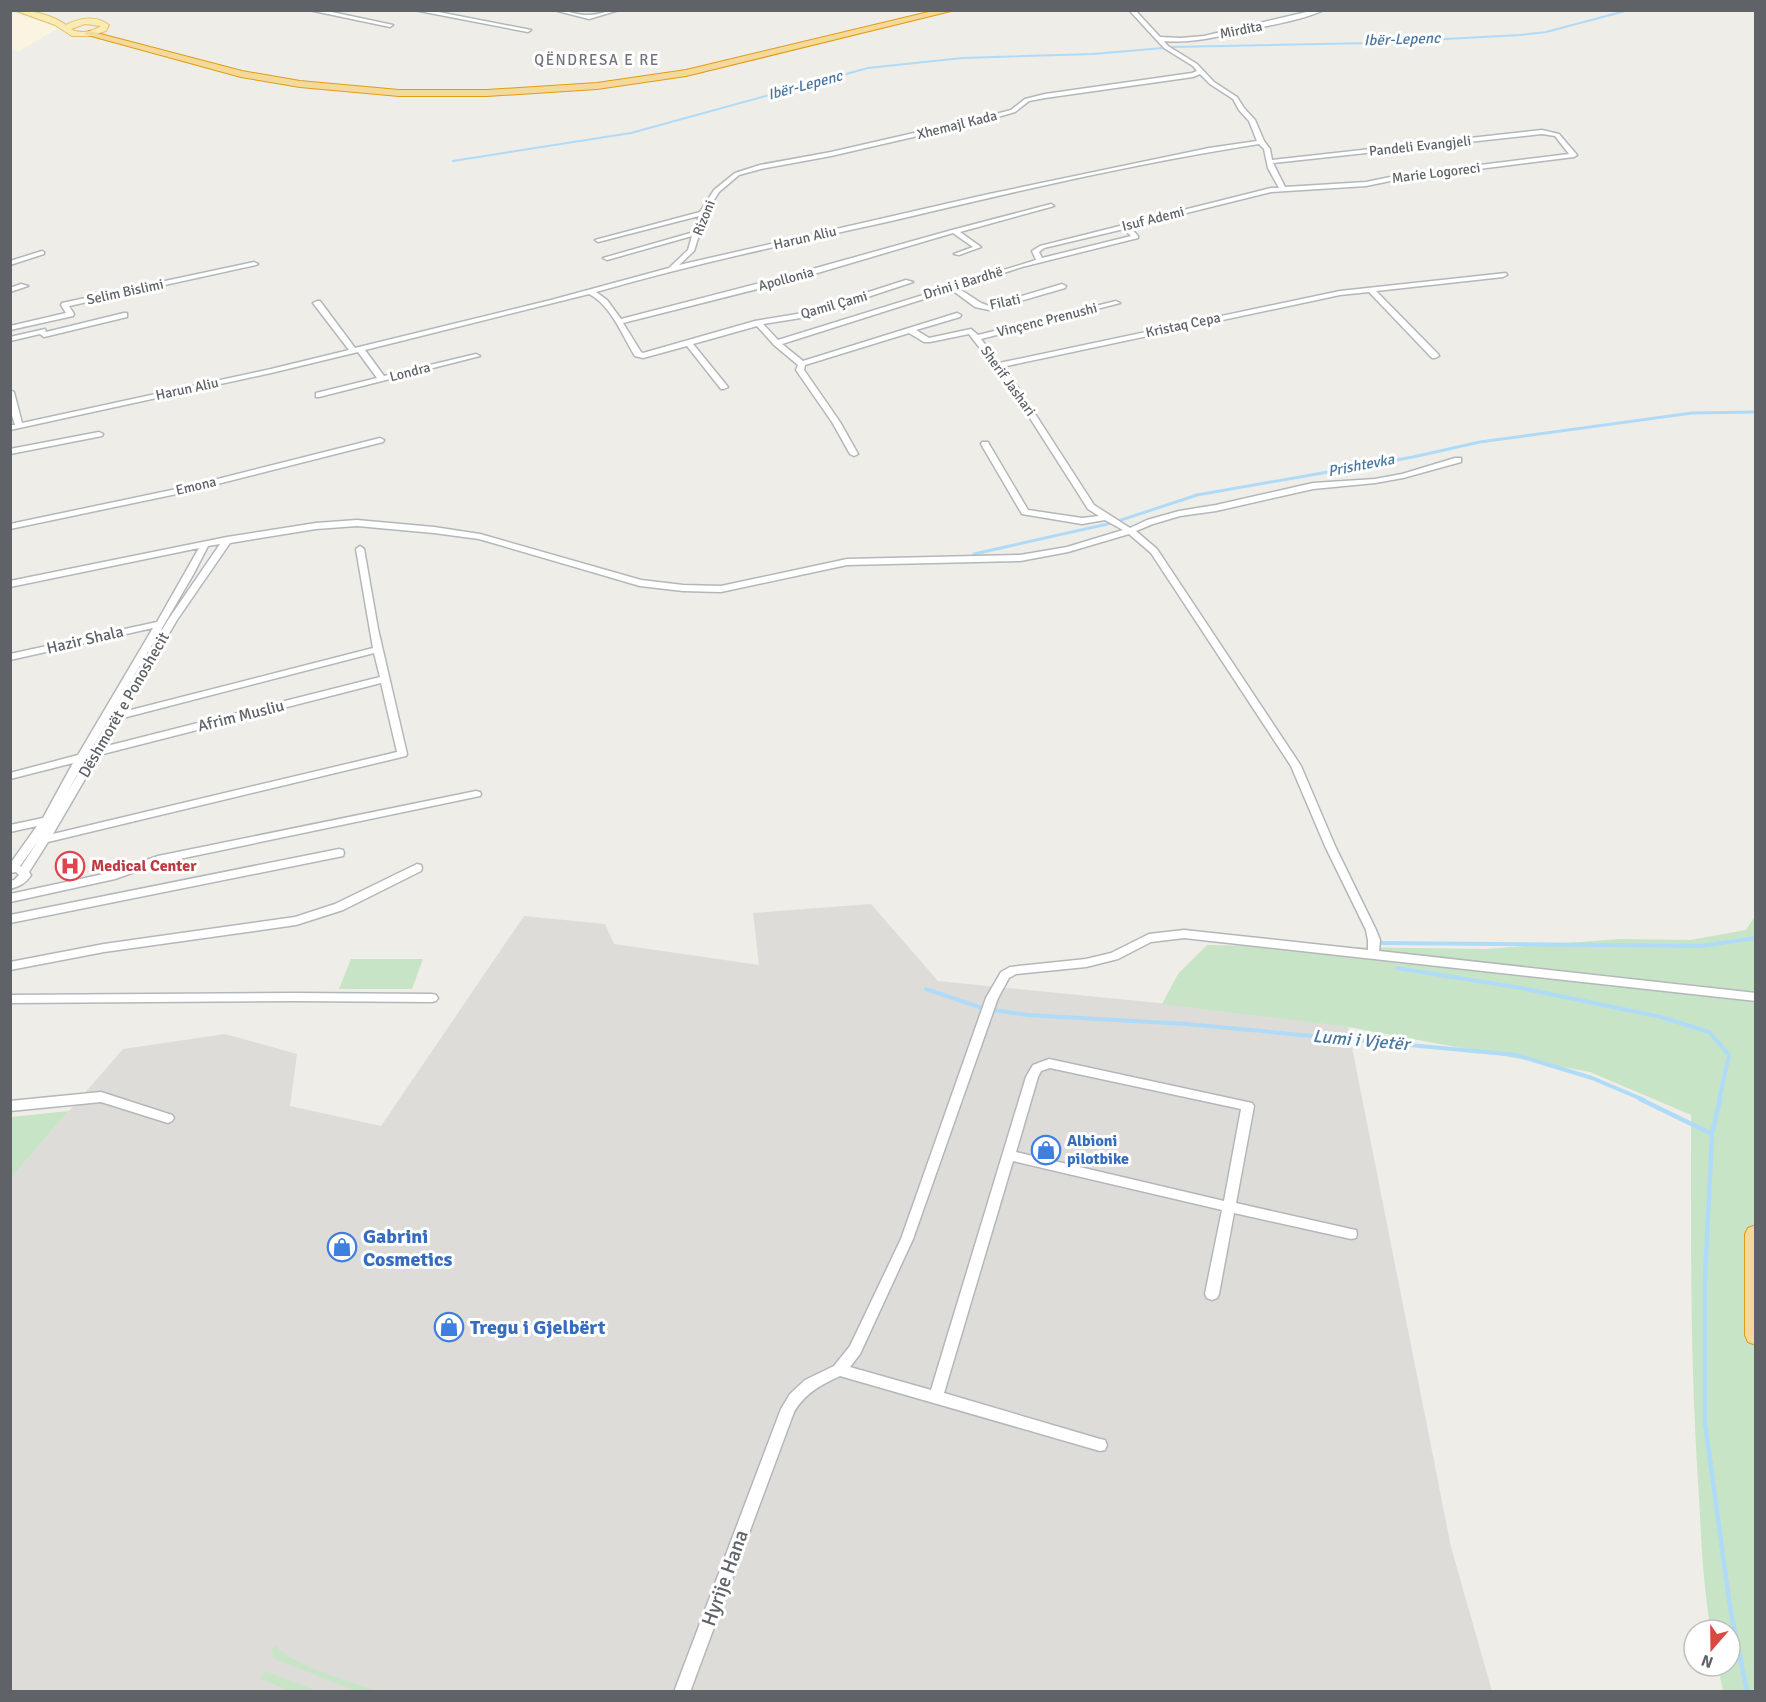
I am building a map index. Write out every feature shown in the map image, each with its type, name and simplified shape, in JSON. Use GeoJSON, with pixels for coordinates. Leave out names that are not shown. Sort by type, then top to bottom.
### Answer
{"type":"FeatureCollection","features":[{"type":"Feature","properties":{"kind":"highway"},"geometry":{"type":"LineString","coordinates":[[105,27],[114,33],[168,49],[224,65],[276,76],[371,87],[488,90],[583,84],[683,70],[932,10]]}},
{"type":"Feature","properties":{"kind":"highway"},"geometry":{"type":"LineString","coordinates":[[89,34],[241,74],[300,84],[399,93],[510,93],[597,86],[686,73],[951,10]]}},
{"type":"Feature","properties":{"kind":"highway"},"geometry":{"type":"LineString","coordinates":[[1755,1234],[1755,1335]]}},
{"type":"Feature","properties":{"kind":"main road"},"geometry":{"type":"LineString","coordinates":[[18,10],[58,23],[72,34],[89,34],[105,27],[100,22],[33,10]]}},
{"type":"Feature","properties":{"kind":"main road"},"geometry":{"type":"LineString","coordinates":[[66,29],[86,21]]}},
{"type":"Feature","properties":{"kind":"street"},"geometry":{"type":"LineString","coordinates":[[311,10],[390,25]]}},
{"type":"Feature","properties":{"kind":"street"},"geometry":{"type":"LineString","coordinates":[[416,10],[528,30]]}},
{"type":"Feature","properties":{"kind":"street"},"geometry":{"type":"LineString","coordinates":[[556,10],[589,17],[616,10]]}},
{"type":"Feature","properties":{"kind":"street"},"geometry":{"type":"LineString","coordinates":[[1131,10],[1171,51],[1235,98],[1241,109],[1252,120],[1283,189]]}},
{"type":"Feature","properties":{"kind":"street","name":"Mirdita"},"geometry":{"type":"LineString","coordinates":[[1159,39],[1179,40],[1208,36],[1289,20],[1322,10]]}},
{"type":"Feature","properties":{"kind":"street","name":"Xhemajl Kada"},"geometry":{"type":"LineString","coordinates":[[745,171],[989,118],[1013,111],[1023,102],[1039,97],[1193,75],[1201,71]]}},
{"type":"Feature","properties":{"kind":"street","name":"Pandeli Evangjeli"},"geometry":{"type":"LineString","coordinates":[[1269,162],[1542,132],[1553,133],[1566,144]]}},
{"type":"Feature","properties":{"kind":"street","name":"Harun Aliu"},"geometry":{"type":"LineString","coordinates":[[10,392],[15,427],[261,374],[590,292],[669,270],[1012,190],[1209,150],[1261,142]]}},
{"type":"Feature","properties":{"kind":"street","name":"Marie Logoreci"},"geometry":{"type":"LineString","coordinates":[[1283,189],[1366,184],[1400,177],[1573,156],[1566,144]]}},
{"type":"Feature","properties":{"kind":"street","name":"Rizoni"},"geometry":{"type":"LineString","coordinates":[[669,270],[691,251],[703,213],[716,191],[724,183],[745,171]]}},
{"type":"Feature","properties":{"kind":"street","name":"Isuf Ademi"},"geometry":{"type":"LineString","coordinates":[[1039,260],[1035,252],[1037,249],[1283,189]]}},
{"type":"Feature","properties":{"kind":"street","name":"Apollonia"},"geometry":{"type":"LineString","coordinates":[[618,322],[776,282],[1051,206]]}},
{"type":"Feature","properties":{"kind":"street"},"geometry":{"type":"LineString","coordinates":[[598,240],[703,213]]}},
{"type":"Feature","properties":{"kind":"street","name":"Drini i Bardhë"},"geometry":{"type":"LineString","coordinates":[[777,343],[1039,260],[1047,260],[1136,237],[1125,226]]}},
{"type":"Feature","properties":{"kind":"street"},"geometry":{"type":"LineString","coordinates":[[954,231],[978,247],[957,254]]}},
{"type":"Feature","properties":{"kind":"street"},"geometry":{"type":"LineString","coordinates":[[607,258],[696,233]]}},
{"type":"Feature","properties":{"kind":"street"},"geometry":{"type":"LineString","coordinates":[[10,263],[42,253]]}},
{"type":"Feature","properties":{"kind":"street","name":"Selim Bislimi"},"geometry":{"type":"LineString","coordinates":[[10,328],[70,314],[65,305],[254,264]]}},
{"type":"Feature","properties":{"kind":"street","name":"Kristaq Cepa"},"geometry":{"type":"LineString","coordinates":[[997,366],[1230,315],[1370,289],[1503,274]]}},
{"type":"Feature","properties":{"kind":"street","name":"Qamil Çami"},"geometry":{"type":"LineString","coordinates":[[758,323],[804,315],[909,282]]}},
{"type":"Feature","properties":{"kind":"street"},"geometry":{"type":"LineString","coordinates":[[10,290],[24,286]]}},
{"type":"Feature","properties":{"kind":"street","name":"Filati"},"geometry":{"type":"LineString","coordinates":[[951,287],[978,305],[989,308],[1062,286]]}},
{"type":"Feature","properties":{"kind":"street"},"geometry":{"type":"LineString","coordinates":[[1370,289],[1435,356]]}},
{"type":"Feature","properties":{"kind":"street"},"geometry":{"type":"LineString","coordinates":[[590,292],[597,294],[604,301],[641,356],[758,323],[802,364]]}},
{"type":"Feature","properties":{"kind":"street"},"geometry":{"type":"LineString","coordinates":[[317,303],[356,349]]}},
{"type":"Feature","properties":{"kind":"street","name":"Vinçenc Prenushi"},"geometry":{"type":"LineString","coordinates":[[977,338],[1116,303]]}},
{"type":"Feature","properties":{"kind":"street"},"geometry":{"type":"LineString","coordinates":[[10,339],[42,331],[44,335],[124,315]]}},
{"type":"Feature","properties":{"kind":"street"},"geometry":{"type":"LineString","coordinates":[[802,364],[957,315]]}},
{"type":"Feature","properties":{"kind":"street","name":"Sherif Jashari"},"geometry":{"type":"LineString","coordinates":[[910,330],[928,340],[970,331],[997,366],[1091,507],[1131,531],[1146,543],[1165,566],[1296,766],[1330,846],[1371,930],[1374,940],[1372,955]]}},
{"type":"Feature","properties":{"kind":"street"},"geometry":{"type":"LineString","coordinates":[[689,344],[724,387]]}},
{"type":"Feature","properties":{"kind":"street","name":"Londra"},"geometry":{"type":"LineString","coordinates":[[356,349],[382,379],[476,356]]}},
{"type":"Feature","properties":{"kind":"street"},"geometry":{"type":"LineString","coordinates":[[802,364],[800,370],[828,409],[854,454]]}},
{"type":"Feature","properties":{"kind":"street"},"geometry":{"type":"LineString","coordinates":[[319,394],[382,379]]}},
{"type":"Feature","properties":{"kind":"street"},"geometry":{"type":"LineString","coordinates":[[10,452],[99,434]]}},
{"type":"Feature","properties":{"kind":"street","name":"Emona"},"geometry":{"type":"LineString","coordinates":[[10,527],[186,489],[380,440]]}},
{"type":"Feature","properties":{"kind":"street"},"geometry":{"type":"LineString","coordinates":[[985,444],[1025,512],[1082,521],[1108,518]]}},
{"type":"Feature","properties":{"kind":"street"},"geometry":{"type":"LineString","coordinates":[[10,584],[227,540],[316,526],[376,524],[480,537],[640,583],[683,588],[721,589],[847,562],[1020,558],[1068,549],[1179,514],[1313,486],[1375,481],[1403,476],[1458,460]]}},
{"type":"Feature","properties":{"kind":"street","name":"Dëshmorët e Ponoshecit"},"geometry":{"type":"LineString","coordinates":[[11,870],[77,786],[187,596],[227,540]]}},
{"type":"Feature","properties":{"kind":"street","name":"Dëshmorët e Ponoshecit"},"geometry":{"type":"LineString","coordinates":[[10,897],[14,884],[26,875],[24,871],[45,838],[66,786],[81,758],[204,544]]}},
{"type":"Feature","properties":{"kind":"street"},"geometry":{"type":"LineString","coordinates":[[45,838],[402,754],[378,649],[360,549]]}},
{"type":"Feature","properties":{"kind":"street"},"geometry":{"type":"LineString","coordinates":[[176,596],[187,596]]}},
{"type":"Feature","properties":{"kind":"street","name":"Hazir Shala"},"geometry":{"type":"LineString","coordinates":[[10,657],[159,624]]}},
{"type":"Feature","properties":{"kind":"street"},"geometry":{"type":"LineString","coordinates":[[104,718],[117,718],[378,649]]}},
{"type":"Feature","properties":{"kind":"street","name":"Afrim Musliu"},"geometry":{"type":"LineString","coordinates":[[10,776],[385,679]]}},
{"type":"Feature","properties":{"kind":"street"},"geometry":{"type":"LineString","coordinates":[[66,786],[77,786]]}},
{"type":"Feature","properties":{"kind":"street"},"geometry":{"type":"LineString","coordinates":[[10,897],[109,877],[158,860],[476,794]]}},
{"type":"Feature","properties":{"kind":"street"},"geometry":{"type":"LineString","coordinates":[[10,829],[53,819]]}},
{"type":"Feature","properties":{"kind":"street"},"geometry":{"type":"LineString","coordinates":[[10,919],[92,900],[261,870],[339,853]]}},
{"type":"Feature","properties":{"kind":"street"},"geometry":{"type":"LineString","coordinates":[[10,966],[104,948],[296,921],[339,907],[417,868]]}},
{"type":"Feature","properties":{"kind":"street","name":"Dëshmorët e Ponoshecit"},"geometry":{"type":"LineString","coordinates":[[11,870],[24,871]]}},
{"type":"Feature","properties":{"kind":"street"},"geometry":{"type":"LineString","coordinates":[[1100,1445],[936,1396],[839,1370],[855,1350],[907,1239],[974,1043],[992,998],[1005,975],[1025,968],[1100,960],[1114,956],[1138,942],[1165,935],[1205,935],[1755,998]]}},
{"type":"Feature","properties":{"kind":"street"},"geometry":{"type":"LineString","coordinates":[[10,999],[432,998]]}},
{"type":"Feature","properties":{"kind":"street"},"geometry":{"type":"LineString","coordinates":[[936,1396],[1032,1077],[1037,1068],[1043,1065],[1057,1064],[1248,1106],[1212,1294]]}},
{"type":"Feature","properties":{"kind":"street"},"geometry":{"type":"LineString","coordinates":[[10,1106],[101,1096],[168,1118]]}},
{"type":"Feature","properties":{"kind":"street"},"geometry":{"type":"LineString","coordinates":[[1008,1155],[1229,1208],[1351,1233]]}},
{"type":"Feature","properties":{"kind":"street","name":"Hyrije Hana"},"geometry":{"type":"LineString","coordinates":[[682,1692],[788,1409],[795,1398],[810,1384],[839,1370]]}},
{"type":"Feature","properties":{"kind":"shaded area"},"geometry":{"type":"Polygon","coordinates":[[[11,14],[58,28],[20,51],[11,50],[11,14]]]}},
{"type":"Feature","properties":{"kind":"shaded area"},"geometry":{"type":"Polygon","coordinates":[[[871,904],[938,981],[1189,1006],[1348,1027],[1451,1547],[1492,1691],[11,1692],[11,1178],[123,1049],[225,1034],[297,1054],[290,1106],[381,1126],[524,916],[605,924],[614,944],[759,965],[753,913],[871,904]]]}},
{"type":"Feature","properties":{"kind":"green space"},"geometry":{"type":"Polygon","coordinates":[[[1755,916],[1755,1691],[1723,1691],[1720,1678],[1742,1678],[1742,1618],[1709,1618],[1706,1593],[1695,1434],[1692,1343],[1691,1115],[1590,1072],[1348,1027],[1162,1004],[1178,974],[1207,945],[1486,949],[1620,939],[1690,940],[1746,930],[1755,916]]]}},
{"type":"Feature","properties":{"kind":"green space"},"geometry":{"type":"Polygon","coordinates":[[[351,959],[423,959],[412,989],[339,989],[351,959]]]}},
{"type":"Feature","properties":{"kind":"green space"},"geometry":{"type":"Polygon","coordinates":[[[69,1111],[11,1178],[11,1117],[69,1111]]]}},
{"type":"Feature","properties":{"kind":"green space"},"geometry":{"type":"Polygon","coordinates":[[[275,1645],[294,1660],[376,1691],[356,1691],[273,1658],[272,1650],[275,1645]]]}},
{"type":"Feature","properties":{"kind":"green space"},"geometry":{"type":"Polygon","coordinates":[[[265,1671],[317,1691],[290,1691],[261,1679],[265,1671]]]}},
{"type":"Feature","properties":{"kind":"waterway","name":"Ibër-Lepenc"},"geometry":{"type":"LineString","coordinates":[[1172,47],[1370,43],[1520,35],[1546,32],[1629,10]]}},
{"type":"Feature","properties":{"kind":"waterway","name":"Ibër-Lepenc"},"geometry":{"type":"LineString","coordinates":[[453,161],[631,133],[868,68],[962,58],[1093,54],[1163,48]]}},
{"type":"Feature","properties":{"kind":"waterway","name":"Prishtevka"},"geometry":{"type":"LineString","coordinates":[[974,554],[1112,523],[1197,495],[1413,457],[1480,442],[1692,413],[1756,412]]}},
{"type":"Feature","properties":{"kind":"waterway"},"geometry":{"type":"LineString","coordinates":[[1380,943],[1700,946],[1756,938]]}},
{"type":"Feature","properties":{"kind":"waterway"},"geometry":{"type":"LineString","coordinates":[[1397,968],[1521,988],[1661,1017],[1709,1032],[1729,1055],[1719,1100]]}},
{"type":"Feature","properties":{"kind":"waterway","name":"Lumi i Vjetër"},"geometry":{"type":"LineString","coordinates":[[926,989],[982,1008]]}},
{"type":"Feature","properties":{"kind":"waterway","name":"Lumi i Vjetër"},"geometry":{"type":"LineString","coordinates":[[994,1010],[1027,1015],[1186,1024],[1516,1055],[1592,1078],[1644,1100]]}},
{"type":"Feature","properties":{"kind":"waterway","name":"Lumi i Vjetër"},"geometry":{"type":"LineString","coordinates":[[1640,1099],[1712,1134]]}},
{"type":"Feature","properties":{"kind":"waterway"},"geometry":{"type":"LineString","coordinates":[[1712,1134],[1720,1099]]}},
{"type":"Feature","properties":{"kind":"waterway"},"geometry":{"type":"LineString","coordinates":[[1712,1134],[1705,1278],[1705,1423],[1730,1607],[1747,1692]]}},
{"type":"Feature","properties":{"kind":"place","name":"Medical Center"},"geometry":{"type":"Point","coordinates":[70,866]}},
{"type":"Feature","properties":{"kind":"place","name":"Albioni pilotbike"},"geometry":{"type":"Point","coordinates":[1046,1150]}},
{"type":"Feature","properties":{"kind":"place","name":"Gabrini Cosmetics"},"geometry":{"type":"Point","coordinates":[342,1247]}},
{"type":"Feature","properties":{"kind":"place","name":"Tregu i Gjelbërt"},"geometry":{"type":"Point","coordinates":[449,1327]}},
{"type":"Feature","properties":{"kind":"district","name":"QËNDRESA E RE"},"geometry":{"type":"Point","coordinates":[597,60]}}]}
